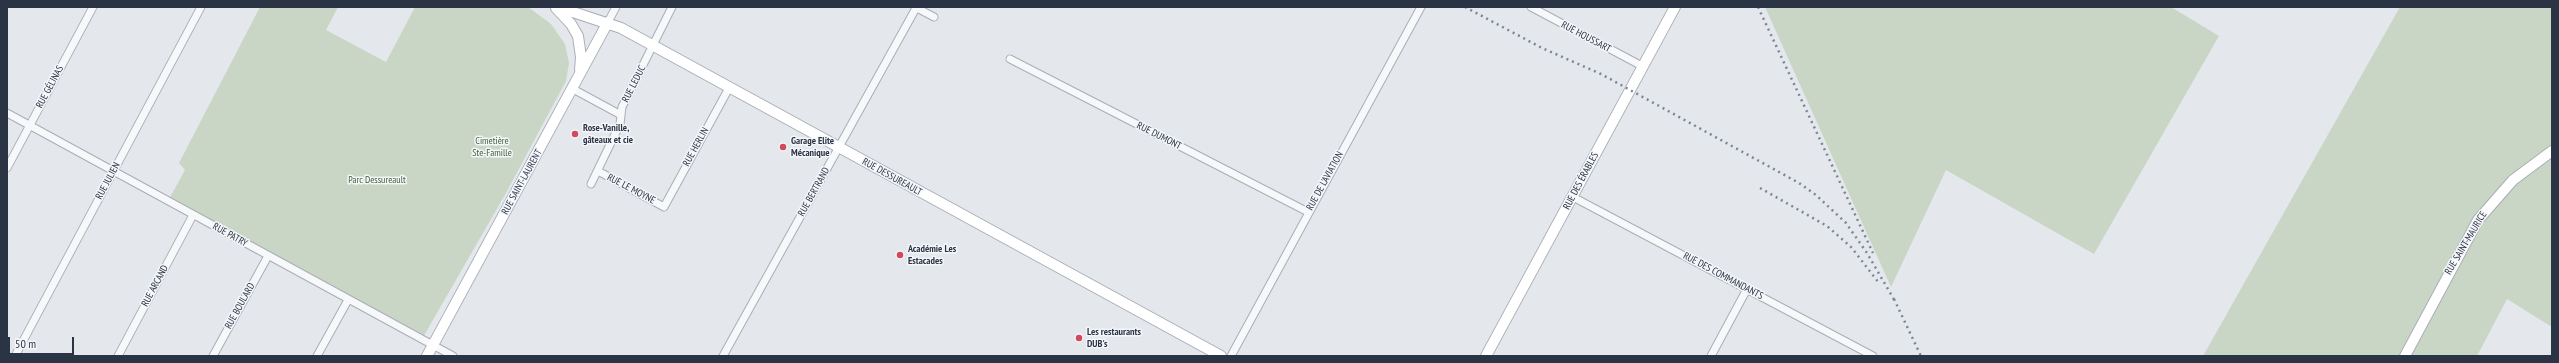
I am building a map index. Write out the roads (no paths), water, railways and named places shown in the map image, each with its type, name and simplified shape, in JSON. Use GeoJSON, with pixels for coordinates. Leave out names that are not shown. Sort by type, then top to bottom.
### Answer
{"type":"FeatureCollection","features":[{"type":"Feature","properties":{"kind":"street","name":"RUE GÉLINAS"},"geometry":{"type":"LineString","coordinates":[[7,168],[93,7]]}},
{"type":"Feature","properties":{"kind":"street","name":"RUE JULIEN"},"geometry":{"type":"LineString","coordinates":[[16,356],[201,7]]}},
{"type":"Feature","properties":{"kind":"street"},"geometry":{"type":"LineString","coordinates":[[555,7],[571,24],[578,36],[581,57],[575,84],[621,115]]}},
{"type":"Feature","properties":{"kind":"street","name":"RUE DESSUREAULT"},"geometry":{"type":"LineString","coordinates":[[558,7],[608,22],[1221,356]]}},
{"type":"Feature","properties":{"kind":"street","name":"RUE SAINT-LAURENT"},"geometry":{"type":"LineString","coordinates":[[427,356],[616,7]]}},
{"type":"Feature","properties":{"kind":"street","name":"RUE LEDUC"},"geometry":{"type":"LineString","coordinates":[[591,184],[620,124],[622,107],[672,7]]}},
{"type":"Feature","properties":{"kind":"street"},"geometry":{"type":"LineString","coordinates":[[916,7],[934,17]]}},
{"type":"Feature","properties":{"kind":"street","name":"RUE BERTRAND"},"geometry":{"type":"LineString","coordinates":[[723,356],[916,7]]}},
{"type":"Feature","properties":{"kind":"street","name":"RUE DE L'AVIATION"},"geometry":{"type":"LineString","coordinates":[[1231,356],[1308,212],[1421,7]]}},
{"type":"Feature","properties":{"kind":"street","name":"RUE HOUSSART"},"geometry":{"type":"LineString","coordinates":[[1531,7],[1642,66]]}},
{"type":"Feature","properties":{"kind":"street","name":"RUE DES ÉRABLES"},"geometry":{"type":"LineString","coordinates":[[1486,356],[1675,7]]}},
{"type":"Feature","properties":{"kind":"street","name":"RUE DUMONT"},"geometry":{"type":"LineString","coordinates":[[1010,59],[1308,212]]}},
{"type":"Feature","properties":{"kind":"street","name":"RUE HERLIN"},"geometry":{"type":"LineString","coordinates":[[664,207],[729,88]]}},
{"type":"Feature","properties":{"kind":"street","name":"RUE PATRY"},"geometry":{"type":"LineString","coordinates":[[7,113],[453,356]]}},
{"type":"Feature","properties":{"kind":"street","name":"RUE SAINT-MAURICE"},"geometry":{"type":"LineString","coordinates":[[2405,356],[2478,220],[2513,180],[2552,151]]}},
{"type":"Feature","properties":{"kind":"street","name":"RUE LE MOYNE"},"geometry":{"type":"LineString","coordinates":[[598,171],[664,207]]}},
{"type":"Feature","properties":{"kind":"street","name":"RUE DES COMMANDANTS"},"geometry":{"type":"LineString","coordinates":[[1572,197],[1873,356]]}},
{"type":"Feature","properties":{"kind":"street","name":"RUE ARCAND"},"geometry":{"type":"LineString","coordinates":[[118,356],[194,215]]}},
{"type":"Feature","properties":{"kind":"street","name":"RUE BOULARD"},"geometry":{"type":"LineString","coordinates":[[213,356],[268,256]]}},
{"type":"Feature","properties":{"kind":"street"},"geometry":{"type":"LineString","coordinates":[[1711,356],[1747,289]]}},
{"type":"Feature","properties":{"kind":"street"},"geometry":{"type":"LineString","coordinates":[[317,356],[348,300]]}},
{"type":"Feature","properties":{"kind":"railway"},"geometry":{"type":"LineString","coordinates":[[1465,7],[1542,48],[1601,74],[1799,183],[1816,195],[1846,223],[1867,253],[1896,303]]}},
{"type":"Feature","properties":{"kind":"railway"},"geometry":{"type":"LineString","coordinates":[[1758,7],[1873,253]]}},
{"type":"Feature","properties":{"kind":"railway"},"geometry":{"type":"LineString","coordinates":[[1760,188],[1827,226],[1851,247],[1879,283]]}},
{"type":"Feature","properties":{"kind":"railway"},"geometry":{"type":"LineString","coordinates":[[1894,299],[1921,356]]}},
{"type":"Feature","properties":{"kind":"place","name":"Rose-Vanille, gâteaux et cie"},"geometry":{"type":"Point","coordinates":[575,134]}},
{"type":"Feature","properties":{"kind":"place","name":"Garage Elite Mécanique"},"geometry":{"type":"Point","coordinates":[783,147]}},
{"type":"Feature","properties":{"kind":"place","name":"Académie Les Estacades"},"geometry":{"type":"Point","coordinates":[900,255]}},
{"type":"Feature","properties":{"kind":"place","name":"Les restaurants DUB's"},"geometry":{"type":"Point","coordinates":[1079,338]}},
{"type":"Feature","properties":{"kind":"park label","name":"Cimetière Ste-Famille"},"geometry":{"type":"Point","coordinates":[492,146]}},
{"type":"Feature","properties":{"kind":"park label","name":"Parc Dessureault"},"geometry":{"type":"Point","coordinates":[377,180]}}]}
